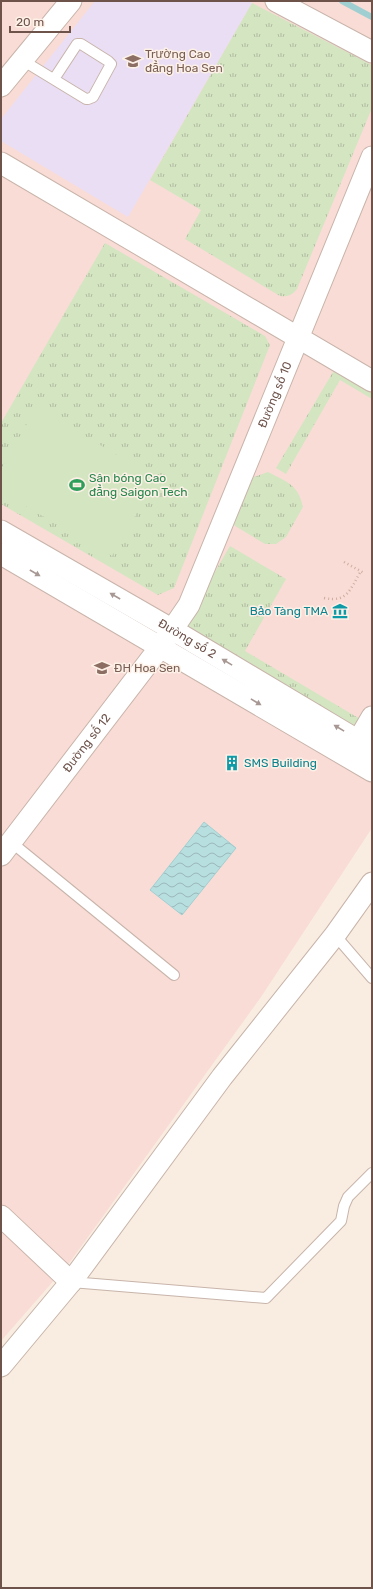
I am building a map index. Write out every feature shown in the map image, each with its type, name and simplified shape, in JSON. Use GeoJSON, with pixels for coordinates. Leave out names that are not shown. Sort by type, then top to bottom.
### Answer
{"type":"FeatureCollection","features":[{"type":"Feature","properties":{"kind":"street"},"geometry":{"type":"LineString","coordinates":[[1,86],[71,1]]}},
{"type":"Feature","properties":{"kind":"street"},"geometry":{"type":"LineString","coordinates":[[276,1],[372,52]]}},
{"type":"Feature","properties":{"kind":"street","name":"Đường số 10"},"geometry":{"type":"LineString","coordinates":[[167,638],[191,601],[372,157]]}},
{"type":"Feature","properties":{"kind":"street"},"geometry":{"type":"LineString","coordinates":[[1,162],[372,380]]}},
{"type":"Feature","properties":{"kind":"street","name":"Đường số 2"},"geometry":{"type":"LineString","coordinates":[[1,531],[167,638],[360,749],[372,771]]}},
{"type":"Feature","properties":{"kind":"street","name":"Đường số 2"},"geometry":{"type":"LineString","coordinates":[[1,554],[167,638]]}},
{"type":"Feature","properties":{"kind":"street","name":"Đường số 12"},"geometry":{"type":"LineString","coordinates":[[6,849],[167,638]]}},
{"type":"Feature","properties":{"kind":"street"},"geometry":{"type":"LineString","coordinates":[[360,749],[372,717]]}},
{"type":"Feature","properties":{"kind":"street"},"geometry":{"type":"LineString","coordinates":[[1,1366],[70,1282],[222,1077],[335,935],[372,882]]}},
{"type":"Feature","properties":{"kind":"street"},"geometry":{"type":"LineString","coordinates":[[1,1216],[70,1282]]}},
{"type":"Feature","properties":{"kind":"lane"},"geometry":{"type":"LineString","coordinates":[[22,60],[54,80],[90,99],[93,97],[111,64],[94,52],[77,44],[54,80]]}},
{"type":"Feature","properties":{"kind":"lane"},"geometry":{"type":"LineString","coordinates":[[6,849],[174,975]]}},
{"type":"Feature","properties":{"kind":"lane"},"geometry":{"type":"LineString","coordinates":[[335,935],[372,978]]}},
{"type":"Feature","properties":{"kind":"lane"},"geometry":{"type":"LineString","coordinates":[[70,1282],[266,1298],[341,1221],[344,1206],[348,1198],[372,1173]]}},
{"type":"Feature","properties":{"kind":"path"},"geometry":{"type":"LineString","coordinates":[[344,562],[364,573]]}},
{"type":"Feature","properties":{"kind":"path"},"geometry":{"type":"LineString","coordinates":[[324,598],[334,600],[342,598],[349,591],[361,571]]}},
{"type":"Feature","properties":{"kind":"shaded area"},"geometry":{"type":"Polygon","coordinates":[[[1,1],[372,1],[372,828],[261,997],[70,1262],[1,1341],[1,1]]]}},
{"type":"Feature","properties":{"kind":"shaded area","name":"Trường Cao đẳng Hoa Sen"},"geometry":{"type":"Polygon","coordinates":[[[95,1],[249,1],[252,3],[128,217],[1,141],[1,119],[95,1]]]}},
{"type":"Feature","properties":{"kind":"green space"},"geometry":{"type":"Polygon","coordinates":[[[252,3],[372,65],[372,108],[297,289],[288,296],[280,296],[185,239],[201,210],[150,180],[252,3]]]}},
{"type":"Feature","properties":{"kind":"green space"},"geometry":{"type":"Polygon","coordinates":[[[105,243],[265,336],[270,345],[174,588],[158,595],[1,504],[1,423],[105,243]]]}},
{"type":"Feature","properties":{"kind":"green space"},"geometry":{"type":"Polygon","coordinates":[[[336,367],[372,389],[372,399],[340,380],[286,474],[276,468],[336,367]]]}},
{"type":"Feature","properties":{"kind":"green space","name":"Sân bóng Cao đẳng Saigon Tech"},"geometry":{"type":"Polygon","coordinates":[[[36,408],[157,478],[112,556],[1,492],[1,469],[36,408]]]}},
{"type":"Feature","properties":{"kind":"green space"},"geometry":{"type":"Polygon","coordinates":[[[268,472],[286,481],[295,488],[301,499],[303,507],[286,537],[276,544],[265,544],[235,526],[231,516],[254,477],[268,472]]]}},
{"type":"Feature","properties":{"kind":"green space"},"geometry":{"type":"Polygon","coordinates":[[[230,546],[286,579],[245,651],[372,726],[372,738],[182,628],[230,546]]]}},
{"type":"Feature","properties":{"kind":"water"},"geometry":{"type":"Polygon","coordinates":[[[204,822],[236,848],[182,915],[150,890],[204,822]]]}},
{"type":"Feature","properties":{"kind":"waterway"},"geometry":{"type":"LineString","coordinates":[[342,1],[372,17]]}},
{"type":"Feature","properties":{"kind":"place","name":"Trường Cao đẳng Hoa Sen"},"geometry":{"type":"Point","coordinates":[133,61]}},
{"type":"Feature","properties":{"kind":"place","name":"Sân bóng Cao đẳng Saigon Tech"},"geometry":{"type":"Point","coordinates":[77,485]}},
{"type":"Feature","properties":{"kind":"place","name":"Bảo Tàng TMA"},"geometry":{"type":"Point","coordinates":[340,611]}},
{"type":"Feature","properties":{"kind":"place","name":"ĐH Hoa Sen"},"geometry":{"type":"Point","coordinates":[102,668]}},
{"type":"Feature","properties":{"kind":"place","name":"SMS Building"},"geometry":{"type":"Point","coordinates":[232,763]}}]}
